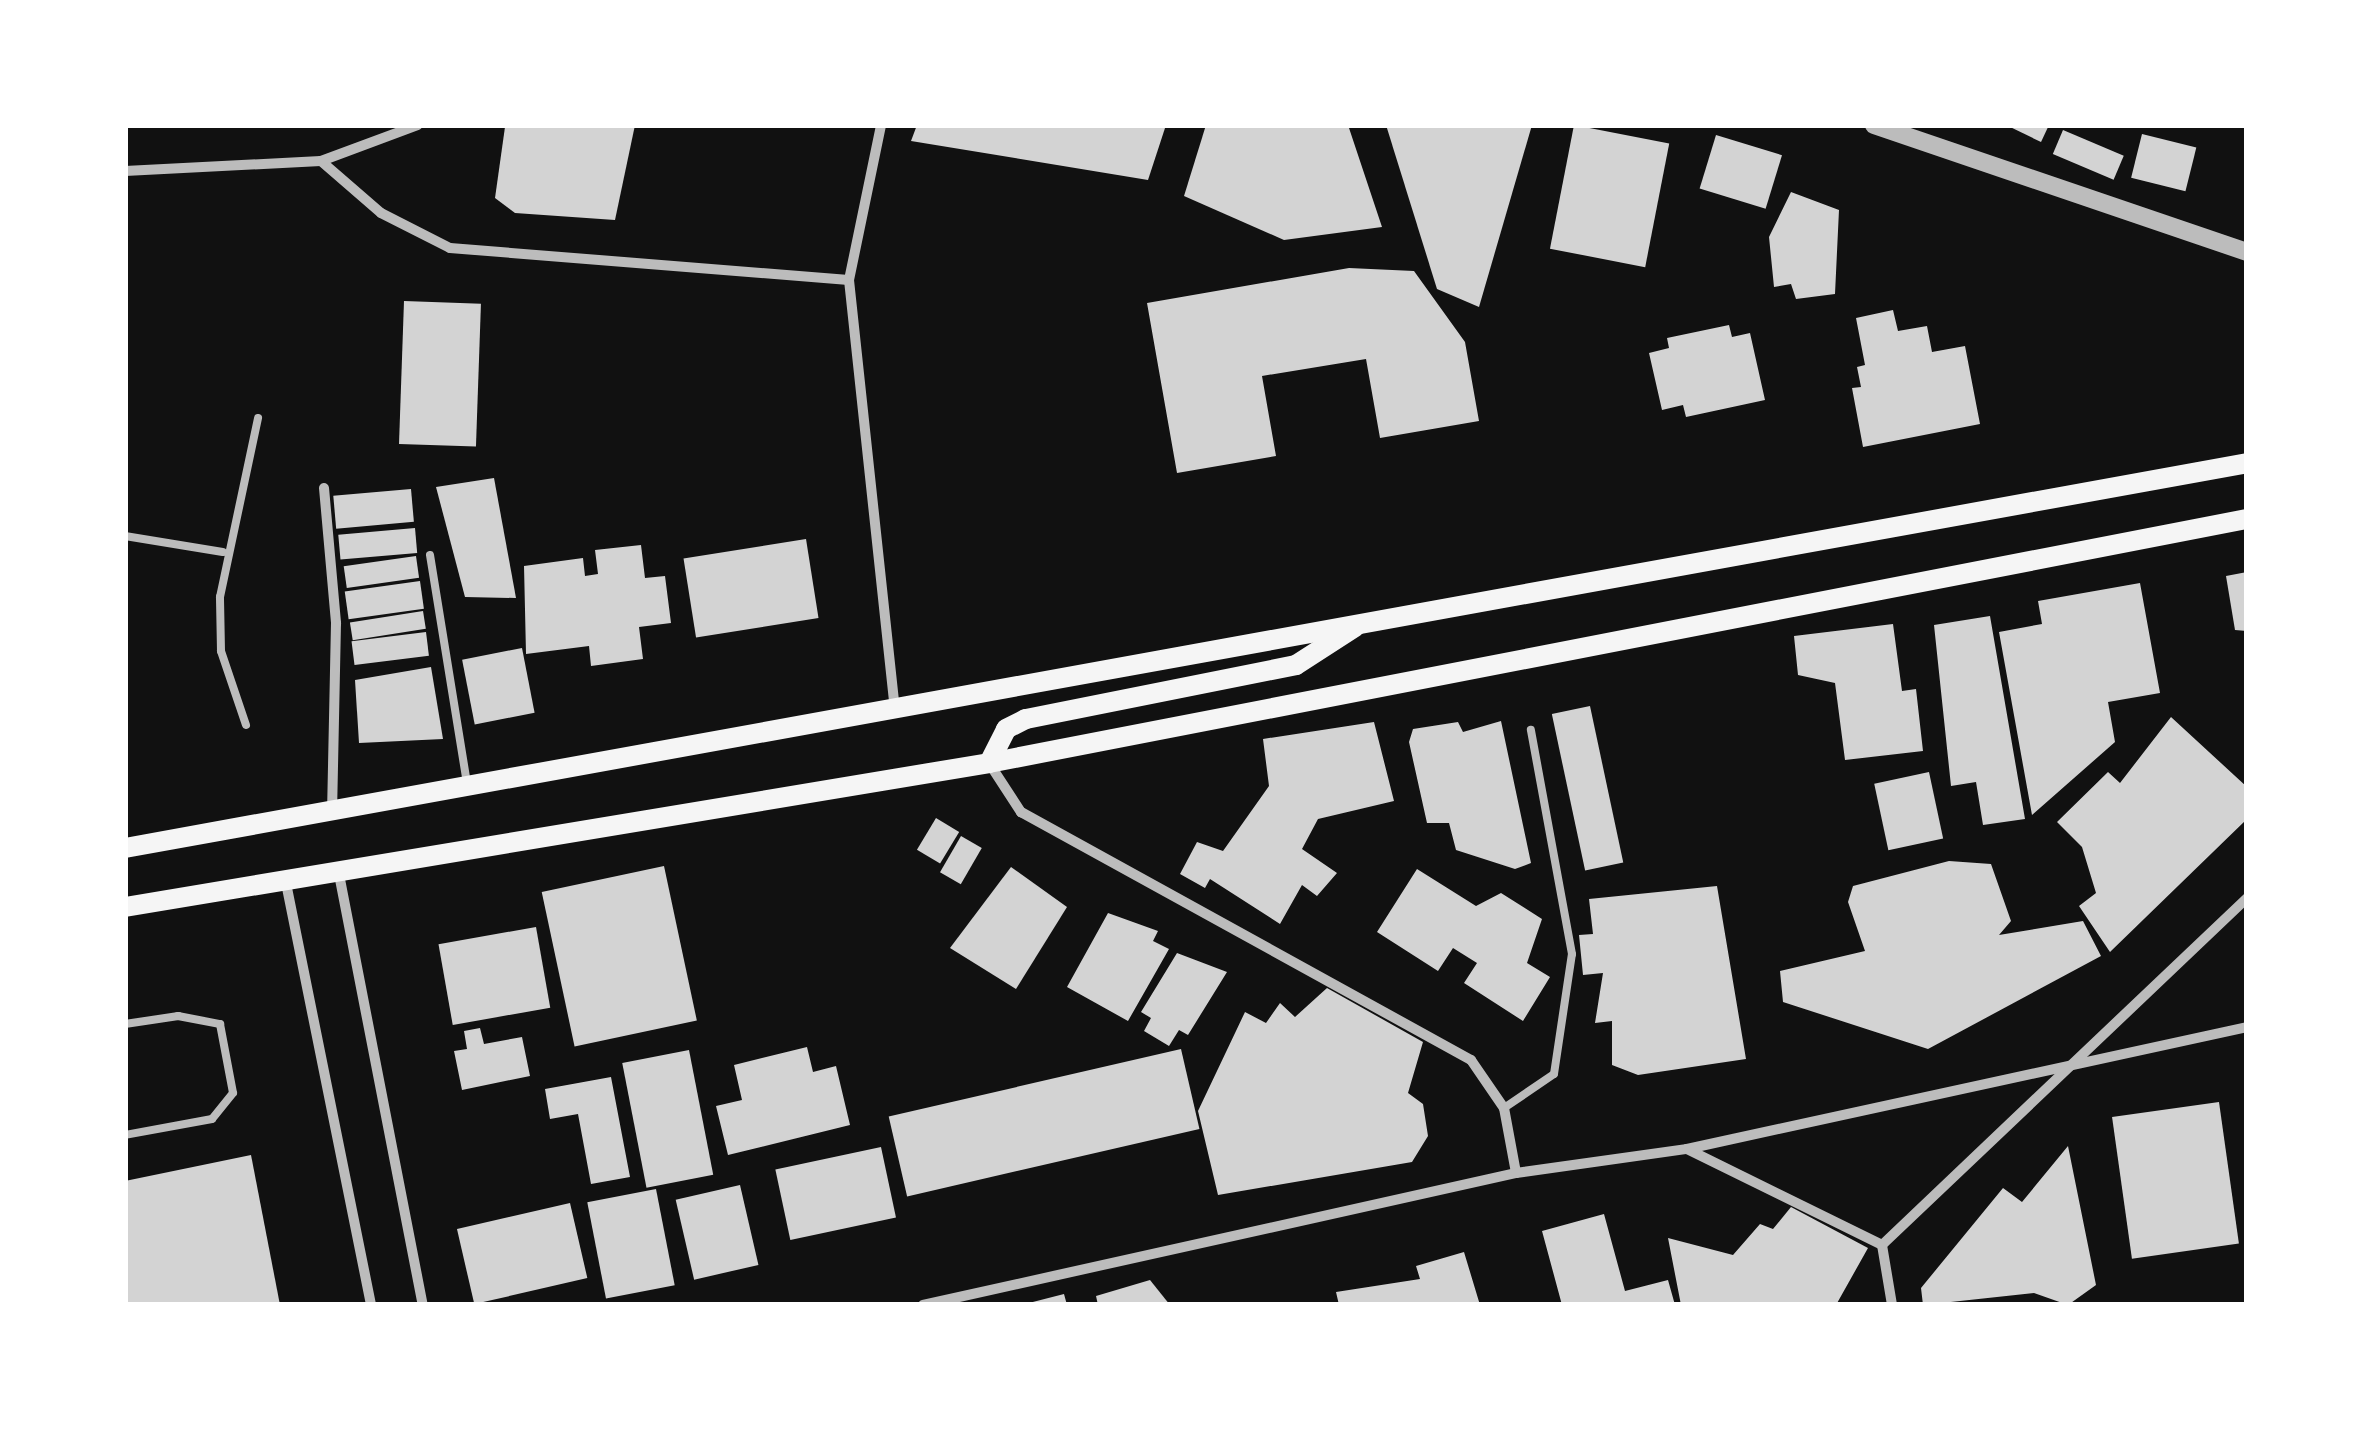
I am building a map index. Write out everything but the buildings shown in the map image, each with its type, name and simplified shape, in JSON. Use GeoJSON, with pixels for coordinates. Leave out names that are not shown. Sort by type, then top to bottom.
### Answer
{"type":"FeatureCollection","features":[{"type":"Feature","properties":{"kind":"main road"},"geometry":{"type":"LineString","coordinates":[[125,848],[466,784],[895,712],[2247,463]]}},
{"type":"Feature","properties":{"kind":"main road"},"geometry":{"type":"LineString","coordinates":[[125,907],[338,868],[990,763],[2247,519]]}},
{"type":"Feature","properties":{"kind":"main road"},"geometry":{"type":"LineString","coordinates":[[990,763],[1006,729],[1026,719],[1296,665],[1356,626]]}},
{"type":"Feature","properties":{"kind":"street"},"geometry":{"type":"LineString","coordinates":[[125,172],[321,161],[418,125]]}},
{"type":"Feature","properties":{"kind":"street"},"geometry":{"type":"LineString","coordinates":[[880,125],[849,280],[895,712]]}},
{"type":"Feature","properties":{"kind":"street"},"geometry":{"type":"LineString","coordinates":[[1874,125],[1904,130],[2247,252]]}},
{"type":"Feature","properties":{"kind":"street"},"geometry":{"type":"LineString","coordinates":[[321,161],[382,214],[450,248],[849,280]]}},
{"type":"Feature","properties":{"kind":"street"},"geometry":{"type":"LineString","coordinates":[[324,488],[336,622],[332,812]]}},
{"type":"Feature","properties":{"kind":"street"},"geometry":{"type":"LineString","coordinates":[[990,763],[1021,812],[1471,1060],[1504,1108],[1516,1172]]}},
{"type":"Feature","properties":{"kind":"street"},"geometry":{"type":"LineString","coordinates":[[338,868],[423,1305]]}},
{"type":"Feature","properties":{"kind":"street"},"geometry":{"type":"LineString","coordinates":[[284,877],[371,1305]]}},
{"type":"Feature","properties":{"kind":"street"},"geometry":{"type":"LineString","coordinates":[[1882,1245],[2086,1056],[2247,898]]}},
{"type":"Feature","properties":{"kind":"street"},"geometry":{"type":"LineString","coordinates":[[924,1305],[1516,1172],[1688,1150],[2086,1056],[2247,1027]]}},
{"type":"Feature","properties":{"kind":"street"},"geometry":{"type":"LineString","coordinates":[[1688,1150],[1882,1245]]}},
{"type":"Feature","properties":{"kind":"street"},"geometry":{"type":"LineString","coordinates":[[1882,1245],[1892,1305]]}},
{"type":"Feature","properties":{"kind":"lane"},"geometry":{"type":"LineString","coordinates":[[246,726],[221,652],[223,552],[258,418]]}},
{"type":"Feature","properties":{"kind":"lane"},"geometry":{"type":"LineString","coordinates":[[125,536],[223,552]]}},
{"type":"Feature","properties":{"kind":"lane"},"geometry":{"type":"LineString","coordinates":[[430,555],[466,784]]}},
{"type":"Feature","properties":{"kind":"lane"},"geometry":{"type":"LineString","coordinates":[[1504,1108],[1554,1074],[1572,954],[1531,730]]}},
{"type":"Feature","properties":{"kind":"lane"},"geometry":{"type":"LineString","coordinates":[[125,1024],[178,1016],[220,1024],[233,1093],[212,1120],[125,1135]]}}]}
